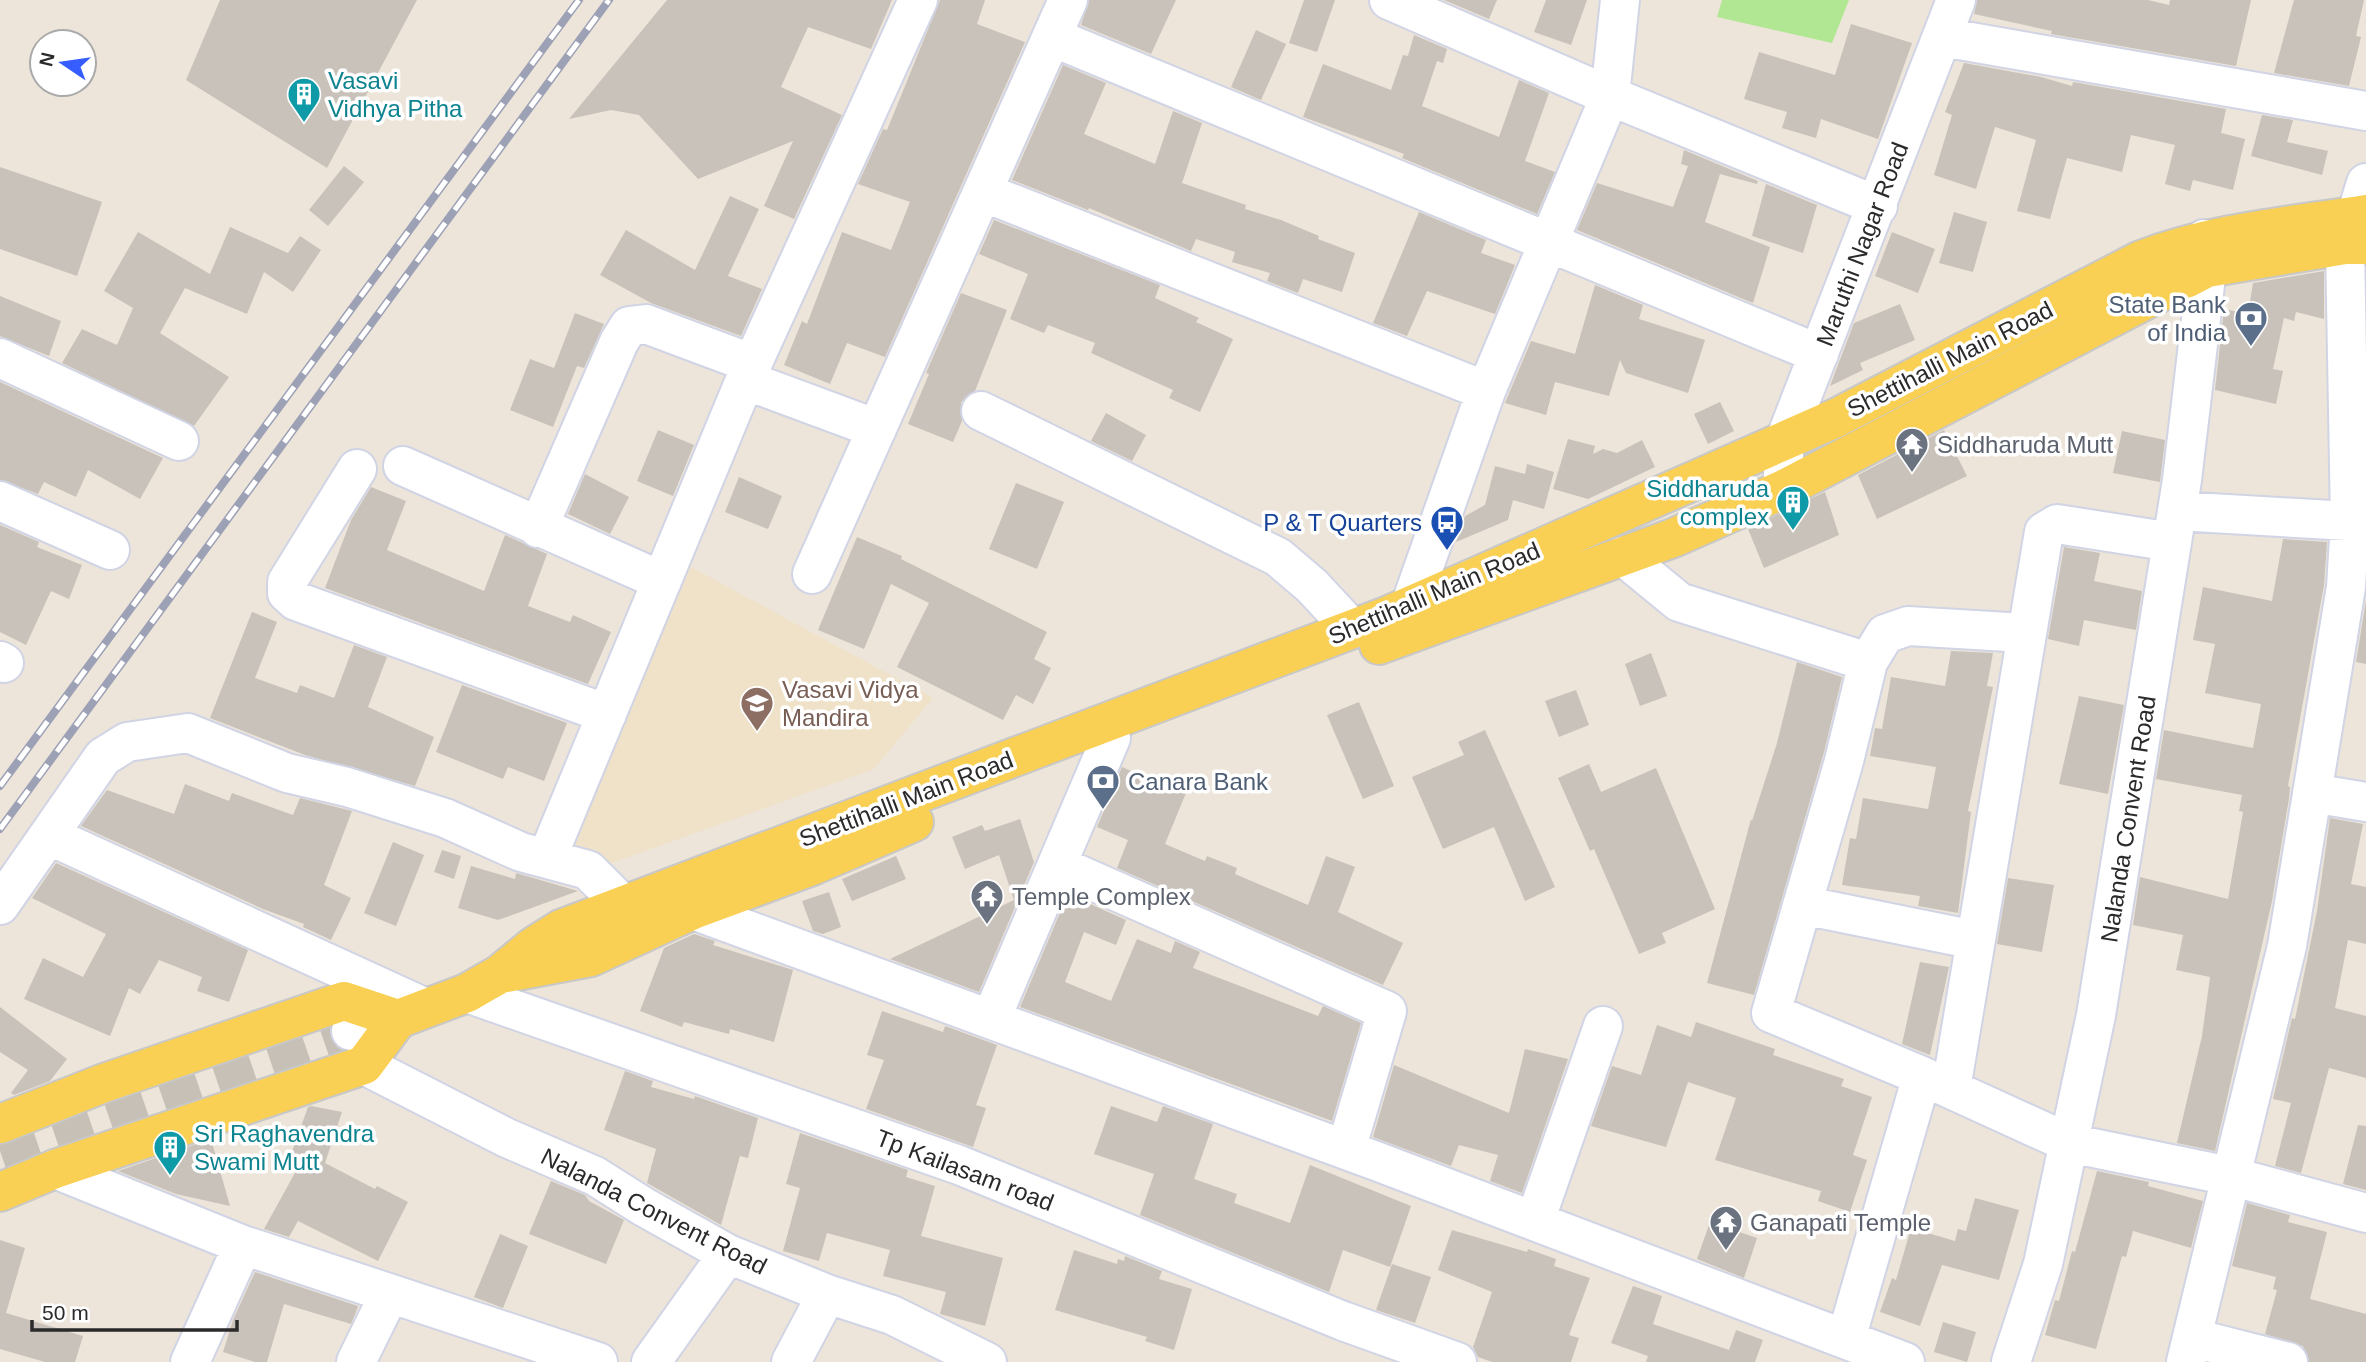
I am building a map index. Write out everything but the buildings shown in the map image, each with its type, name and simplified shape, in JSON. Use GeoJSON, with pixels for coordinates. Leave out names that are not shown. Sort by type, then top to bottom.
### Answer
{"type":"FeatureCollection","features":[{"type":"Feature","properties":{"kind":"main road","name":"Shettihalli Main Road"},"geometry":{"type":"LineString","coordinates":[[412,1014],[467,993],[500,974],[534,946],[561,929],[624,905],[686,897],[812,866],[1111,738],[1407,621],[1836,418],[2141,260],[2205,254],[2360,221]]}},
{"type":"Feature","properties":{"kind":"main road","name":"Shettihalli Main Road"},"geometry":{"type":"LineString","coordinates":[[500,974],[592,957],[686,897],[1352,629],[1407,621],[1623,556],[1782,490],[2205,254]]}},
{"type":"Feature","properties":{"kind":"main road"},"geometry":{"type":"LineString","coordinates":[[0,1124],[104,1083],[344,1001],[412,1014]]}},
{"type":"Feature","properties":{"kind":"main road"},"geometry":{"type":"LineString","coordinates":[[0,1192],[358,1048],[412,1014]]}},
{"type":"Feature","properties":{"kind":"street"},"geometry":{"type":"LineString","coordinates":[[547,858],[749,372],[918,0]]}},
{"type":"Feature","properties":{"kind":"street"},"geometry":{"type":"LineString","coordinates":[[812,574],[1068,0]]}},
{"type":"Feature","properties":{"kind":"street"},"geometry":{"type":"LineString","coordinates":[[1407,621],[1486,391],[1610,96],[1620,0]]}},
{"type":"Feature","properties":{"kind":"street","name":"Maruthi Nagar Road"},"geometry":{"type":"LineString","coordinates":[[1782,490],[1785,440],[1956,0]]}},
{"type":"Feature","properties":{"kind":"street"},"geometry":{"type":"LineString","coordinates":[[1395,1],[1610,96],[1878,206]]}},
{"type":"Feature","properties":{"kind":"street"},"geometry":{"type":"LineString","coordinates":[[1052,37],[1819,354]]}},
{"type":"Feature","properties":{"kind":"street"},"geometry":{"type":"LineString","coordinates":[[1942,37],[2366,111]]}},
{"type":"Feature","properties":{"kind":"street"},"geometry":{"type":"LineString","coordinates":[[983,192],[1486,391]]}},
{"type":"Feature","properties":{"kind":"street"},"geometry":{"type":"LineString","coordinates":[[2288,1362],[2189,1350],[2287,946],[2358,522],[2360,221]]}},
{"type":"Feature","properties":{"kind":"street","name":"Nalanda Convent Road"},"geometry":{"type":"LineString","coordinates":[[2011,1362],[2042,1264],[2096,1015],[2175,526],[2205,254]]}},
{"type":"Feature","properties":{"kind":"street"},"geometry":{"type":"LineString","coordinates":[[538,528],[619,342],[629,326],[646,324],[877,429]]}},
{"type":"Feature","properties":{"kind":"street"},"geometry":{"type":"LineString","coordinates":[[0,358],[179,441]]}},
{"type":"Feature","properties":{"kind":"street"},"geometry":{"type":"LineString","coordinates":[[981,411],[1278,557],[1312,586],[1352,629]]}},
{"type":"Feature","properties":{"kind":"street"},"geometry":{"type":"LineString","coordinates":[[403,466],[662,581]]}},
{"type":"Feature","properties":{"kind":"street"},"geometry":{"type":"LineString","coordinates":[[357,470],[287,582],[287,593],[296,601],[607,715]]}},
{"type":"Feature","properties":{"kind":"street"},"geometry":{"type":"LineString","coordinates":[[0,501],[110,550]]}},
{"type":"Feature","properties":{"kind":"street"},"geometry":{"type":"LineString","coordinates":[[1846,1339],[1937,1083],[1975,940],[2039,547],[2044,532],[2057,524],[2175,526],[2358,522]]}},
{"type":"Feature","properties":{"kind":"street"},"geometry":{"type":"LineString","coordinates":[[1623,556],[1678,602],[1868,662]]}},
{"type":"Feature","properties":{"kind":"street"},"geometry":{"type":"LineString","coordinates":[[2025,633],[1908,626],[1885,634],[1868,662],[1844,761],[1771,1013],[1937,1083],[2069,1143],[2230,1176],[2366,1213]]}},
{"type":"Feature","properties":{"kind":"street"},"geometry":{"type":"LineString","coordinates":[[0,905],[110,751],[140,739],[188,733],[288,774],[347,787],[445,818],[521,852],[588,870],[624,905]]}},
{"type":"Feature","properties":{"kind":"street"},"geometry":{"type":"LineString","coordinates":[[991,1019],[1111,738]]}},
{"type":"Feature","properties":{"kind":"street"},"geometry":{"type":"LineString","coordinates":[[2312,793],[2366,802]]}},
{"type":"Feature","properties":{"kind":"street"},"geometry":{"type":"LineString","coordinates":[[50,836],[412,1014]]}},
{"type":"Feature","properties":{"kind":"street"},"geometry":{"type":"LineString","coordinates":[[1057,865],[1387,1011],[1346,1150]]}},
{"type":"Feature","properties":{"kind":"street"},"geometry":{"type":"LineString","coordinates":[[686,897],[991,1019],[1905,1362]]}},
{"type":"Feature","properties":{"kind":"street"},"geometry":{"type":"LineString","coordinates":[[1802,905],[1975,940]]}},
{"type":"Feature","properties":{"kind":"street","name":"Tp Kailasam road"},"geometry":{"type":"LineString","coordinates":[[467,993],[959,1165],[1330,1316],[1457,1362]]}},
{"type":"Feature","properties":{"kind":"street"},"geometry":{"type":"LineString","coordinates":[[1535,1221],[1603,1026]]}},
{"type":"Feature","properties":{"kind":"street","name":"Nalanda Convent Road"},"geometry":{"type":"LineString","coordinates":[[358,1048],[507,1138],[595,1176],[728,1254],[827,1294],[892,1315],[987,1362]]}},
{"type":"Feature","properties":{"kind":"street"},"geometry":{"type":"LineString","coordinates":[[55,1170],[243,1245],[598,1362]]}},
{"type":"Feature","properties":{"kind":"street"},"geometry":{"type":"LineString","coordinates":[[190,1362],[243,1245]]}},
{"type":"Feature","properties":{"kind":"street"},"geometry":{"type":"LineString","coordinates":[[651,1362],[728,1254]]}},
{"type":"Feature","properties":{"kind":"street"},"geometry":{"type":"LineString","coordinates":[[791,1362],[827,1294]]}},
{"type":"Feature","properties":{"kind":"street"},"geometry":{"type":"LineString","coordinates":[[356,1362],[389,1295]]}},
{"type":"Feature","properties":{"kind":"shaded area","name":"Vasavi Vidya Mandira"},"geometry":{"type":"Polygon","coordinates":[[[678,560],[933,698],[874,769],[606,865],[566,845],[678,560]]]}},
{"type":"Feature","properties":{"kind":"green space"},"geometry":{"type":"Polygon","coordinates":[[[1722,0],[1849,0],[1832,43],[1717,17],[1722,0]]]}},
{"type":"Feature","properties":{"kind":"tunnel"},"geometry":{"type":"LineString","coordinates":[[0,1151],[351,1031]]}},
{"type":"Feature","properties":{"kind":"railway"},"geometry":{"type":"LineString","coordinates":[[0,786],[579,0]]}},
{"type":"Feature","properties":{"kind":"railway"},"geometry":{"type":"LineString","coordinates":[[0,829],[609,0]]}},
{"type":"Feature","properties":{"kind":"place","name":"Vasavi Vidhya Pitha"},"geometry":{"type":"Point","coordinates":[304,124]}},
{"type":"Feature","properties":{"kind":"place","name":"State Bank of India"},"geometry":{"type":"Point","coordinates":[2251,348]}},
{"type":"Feature","properties":{"kind":"place","name":"Siddharuda Mutt"},"geometry":{"type":"Point","coordinates":[1912,474]}},
{"type":"Feature","properties":{"kind":"place","name":"Siddharuda complex"},"geometry":{"type":"Point","coordinates":[1793,532]}},
{"type":"Feature","properties":{"kind":"place","name":"P & T Quarters"},"geometry":{"type":"Point","coordinates":[1447,552]}},
{"type":"Feature","properties":{"kind":"place","name":"Vasavi Vidya Mandira"},"geometry":{"type":"Point","coordinates":[757,733]}},
{"type":"Feature","properties":{"kind":"place","name":"Canara Bank"},"geometry":{"type":"Point","coordinates":[1103,811]}},
{"type":"Feature","properties":{"kind":"place","name":"Temple Complex"},"geometry":{"type":"Point","coordinates":[987,926]}},
{"type":"Feature","properties":{"kind":"place","name":"Sri Raghavendra Swami Mutt"},"geometry":{"type":"Point","coordinates":[170,1177]}},
{"type":"Feature","properties":{"kind":"place","name":"Ganapati Temple"},"geometry":{"type":"Point","coordinates":[1726,1252]}}]}
